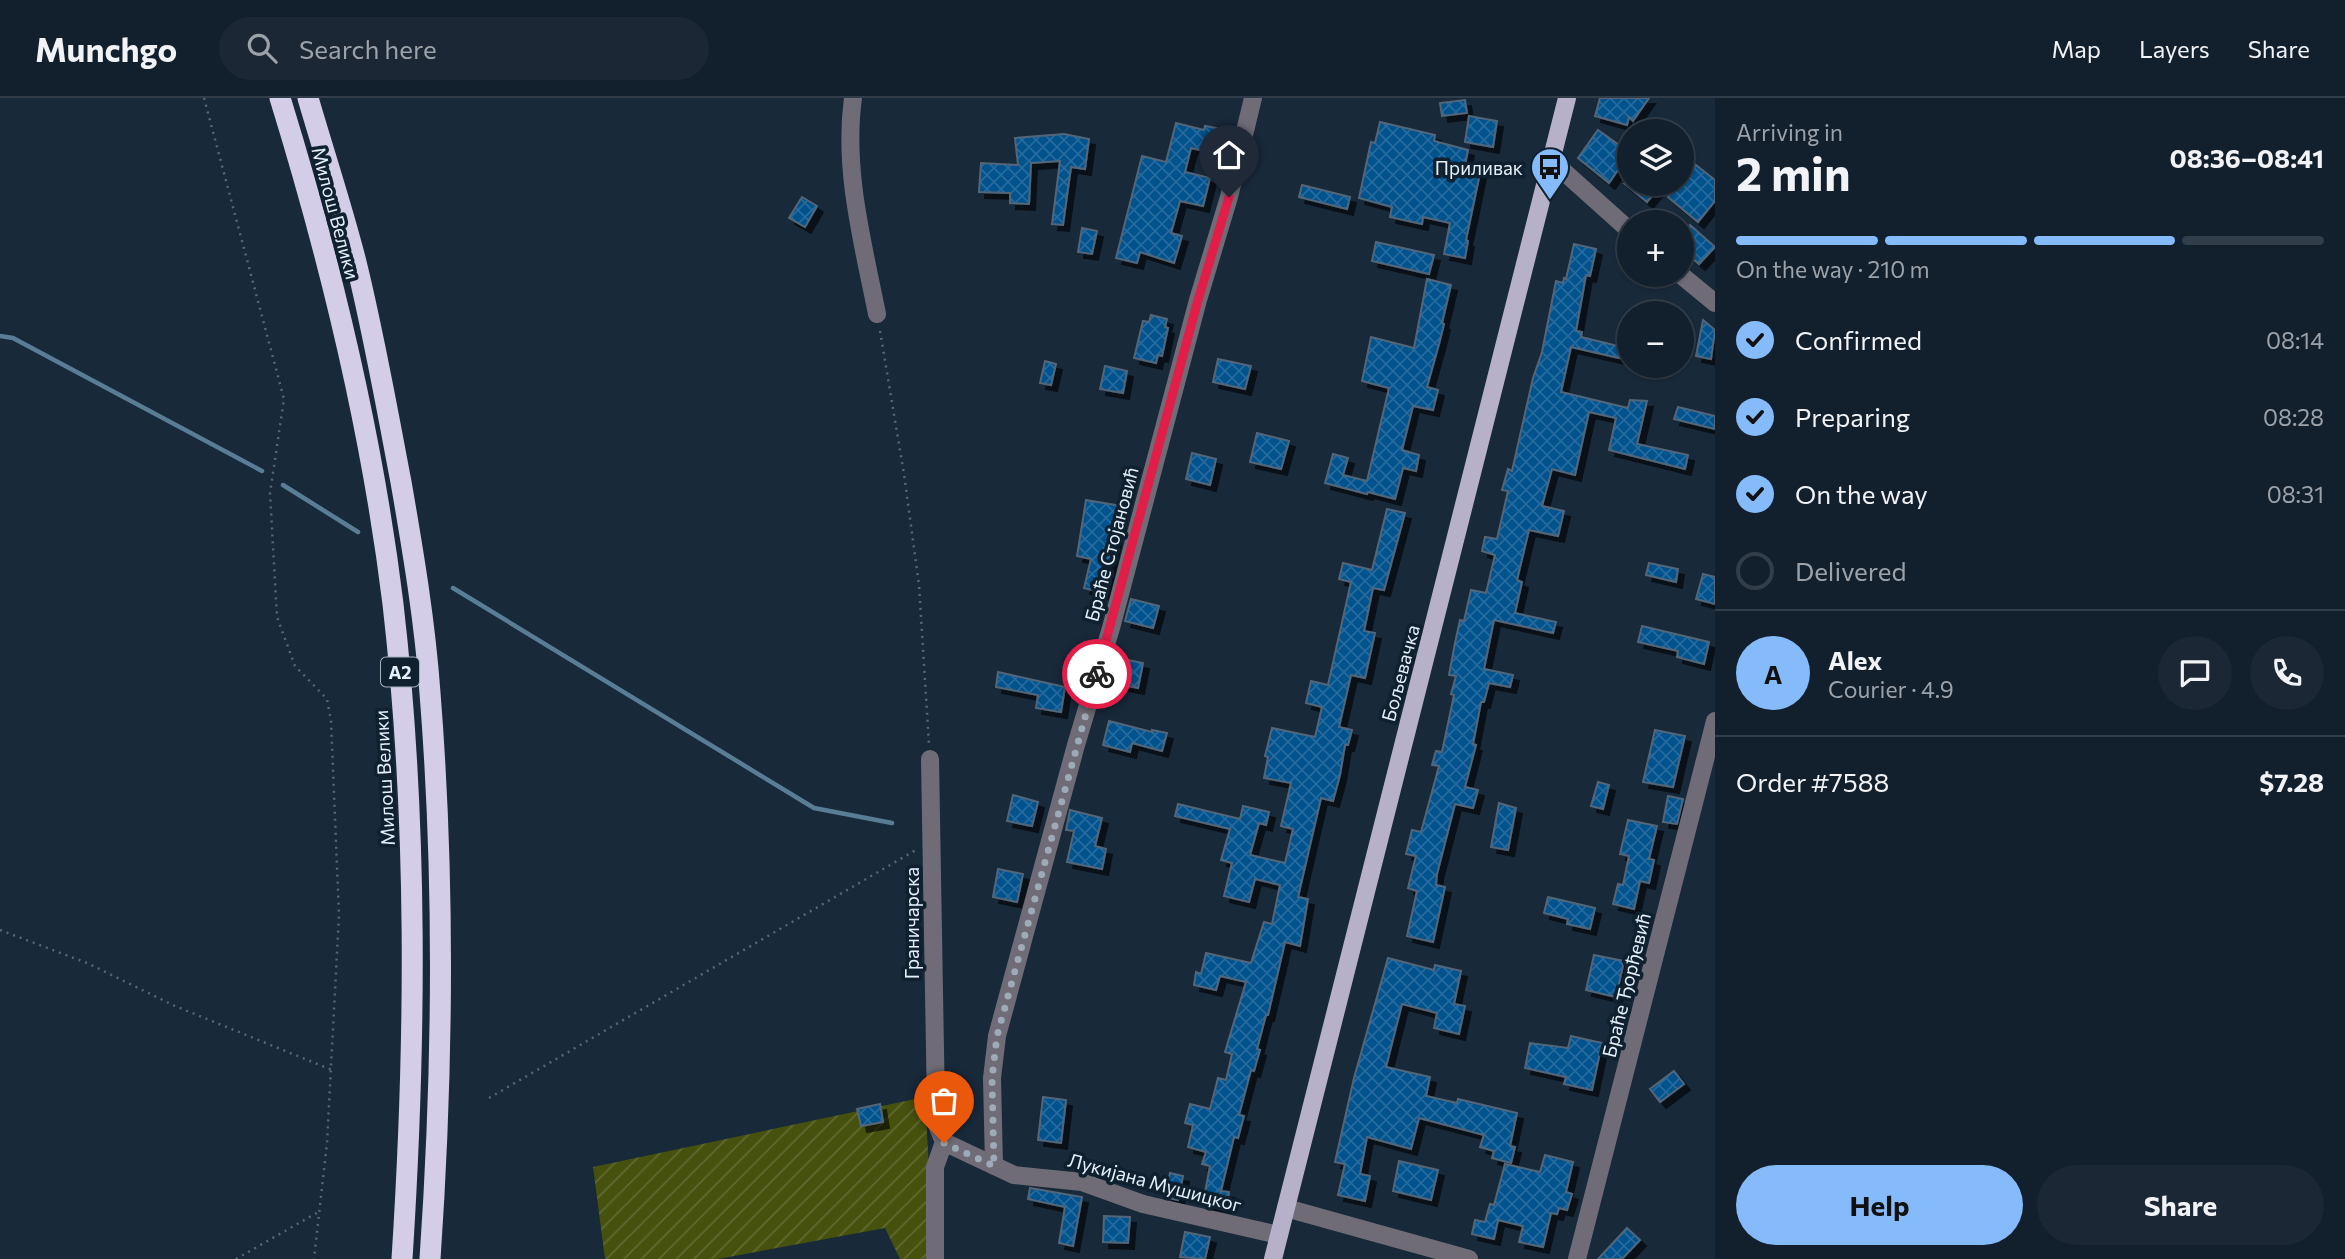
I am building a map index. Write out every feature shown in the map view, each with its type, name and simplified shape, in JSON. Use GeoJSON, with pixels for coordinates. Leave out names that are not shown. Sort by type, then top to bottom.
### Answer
{"type":"FeatureCollection","features":[{"type":"Feature","properties":{"kind":"highway","name":"Милош Велики"},"geometry":{"type":"LineString","coordinates":[[280,98],[305,181],[347,345],[381,520],[394,615],[402,692],[411,884],[411,1066],[402,1259]]}},
{"type":"Feature","properties":{"kind":"highway","name":"Милош Велики"},"geometry":{"type":"LineString","coordinates":[[308,98],[355,261],[374,341],[407,519],[430,690],[439,869],[440,966],[436,1178],[430,1259]]}},
{"type":"Feature","properties":{"kind":"main road","name":"Бољевачка"},"geometry":{"type":"LineString","coordinates":[[1273,1259],[1567,98]]}},
{"type":"Feature","properties":{"kind":"street"},"geometry":{"type":"LineString","coordinates":[[853,98],[850,129],[851,177],[877,314]]}},
{"type":"Feature","properties":{"kind":"street","name":"Браће Стојановић"},"geometry":{"type":"LineString","coordinates":[[994,1166],[992,1078],[997,1036],[1076,744],[1111,628],[1198,300],[1229,197],[1253,98]]}},
{"type":"Feature","properties":{"kind":"street"},"geometry":{"type":"LineString","coordinates":[[1552,161],[1617,219]]}},
{"type":"Feature","properties":{"kind":"street"},"geometry":{"type":"LineString","coordinates":[[1694,286],[1715,303]]}},
{"type":"Feature","properties":{"kind":"street","name":"Браће Ђорђевић"},"geometry":{"type":"LineString","coordinates":[[1577,1259],[1715,721]]}},
{"type":"Feature","properties":{"kind":"street","name":"Граничарска"},"geometry":{"type":"LineString","coordinates":[[930,759],[936,1108],[937,1125],[944,1143],[935,1167],[935,1259]]}},
{"type":"Feature","properties":{"kind":"street","name":"Лукијана Мушицког"},"geometry":{"type":"LineString","coordinates":[[944,1143],[1014,1175],[1082,1182],[1143,1204],[1279,1235]]}},
{"type":"Feature","properties":{"kind":"street"},"geometry":{"type":"LineString","coordinates":[[1286,1208],[1469,1259]]}},
{"type":"Feature","properties":{"kind":"path"},"geometry":{"type":"LineString","coordinates":[[204,98],[284,399],[270,493],[277,617],[295,666],[327,699],[331,721],[339,915],[331,1070],[314,1259]]}},
{"type":"Feature","properties":{"kind":"path"},"geometry":{"type":"LineString","coordinates":[[877,314],[904,474],[919,585],[930,759]]}},
{"type":"Feature","properties":{"kind":"path"},"geometry":{"type":"LineString","coordinates":[[489,1098],[931,842]]}},
{"type":"Feature","properties":{"kind":"path"},"geometry":{"type":"LineString","coordinates":[[0,930],[87,963],[175,1006],[331,1070]]}},
{"type":"Feature","properties":{"kind":"path"},"geometry":{"type":"LineString","coordinates":[[236,1259],[320,1211]]}},
{"type":"Feature","properties":{"kind":"green space"},"geometry":{"type":"Polygon","coordinates":[[[925,1097],[934,1259],[900,1259],[885,1228],[718,1259],[605,1259],[593,1167],[925,1097]]]}},
{"type":"Feature","properties":{"kind":"building"},"geometry":{"type":"Polygon","coordinates":[[[1600,98],[1649,98],[1634,119],[1617,119],[1617,122],[1595,116],[1600,98]]]}},
{"type":"Feature","properties":{"kind":"building"},"geometry":{"type":"Polygon","coordinates":[[[1465,100],[1467,113],[1442,116],[1440,103],[1465,100]]]}},
{"type":"Feature","properties":{"kind":"building"},"geometry":{"type":"Polygon","coordinates":[[[1469,116],[1497,121],[1493,147],[1465,142],[1469,116]]]}},
{"type":"Feature","properties":{"kind":"building"},"geometry":{"type":"Polygon","coordinates":[[[1380,122],[1435,135],[1434,141],[1468,150],[1464,170],[1480,173],[1466,240],[1465,258],[1444,254],[1450,223],[1423,217],[1422,224],[1390,217],[1392,207],[1359,198],[1371,142],[1375,143],[1380,122]]]}},
{"type":"Feature","properties":{"kind":"building"},"geometry":{"type":"Polygon","coordinates":[[[1176,123],[1204,130],[1205,126],[1227,130],[1222,155],[1191,148],[1185,172],[1210,178],[1203,206],[1180,201],[1171,233],[1182,236],[1174,263],[1140,252],[1137,263],[1116,258],[1142,156],[1166,162],[1176,123]]]}},
{"type":"Feature","properties":{"kind":"building"},"geometry":{"type":"Polygon","coordinates":[[[1598,130],[1617,144],[1617,171],[1609,183],[1578,158],[1598,130]]]}},
{"type":"Feature","properties":{"kind":"building"},"geometry":{"type":"Polygon","coordinates":[[[1064,134],[1089,139],[1085,169],[1071,167],[1063,225],[1052,224],[1060,161],[1031,163],[1029,204],[1010,203],[1010,193],[979,192],[981,163],[1018,165],[1015,138],[1064,134]]]}},
{"type":"Feature","properties":{"kind":"building"},"geometry":{"type":"Polygon","coordinates":[[[1694,163],[1715,180],[1715,201],[1698,222],[1694,219],[1694,210],[1684,210],[1668,197],[1694,196],[1694,163]]]}},
{"type":"Feature","properties":{"kind":"building"},"geometry":{"type":"Polygon","coordinates":[[[1302,185],[1350,197],[1347,209],[1299,197],[1302,185]]]}},
{"type":"Feature","properties":{"kind":"building"},"geometry":{"type":"Polygon","coordinates":[[[1640,196],[1652,196],[1647,202],[1640,196]]]}},
{"type":"Feature","properties":{"kind":"building"},"geometry":{"type":"Polygon","coordinates":[[[802,197],[817,206],[805,227],[789,218],[802,197]]]}},
{"type":"Feature","properties":{"kind":"building"},"geometry":{"type":"Polygon","coordinates":[[[1082,228],[1097,231],[1092,254],[1078,252],[1082,228]]]}},
{"type":"Feature","properties":{"kind":"building"},"geometry":{"type":"Polygon","coordinates":[[[1694,229],[1715,247],[1699,264],[1694,260],[1694,229]]]}},
{"type":"Feature","properties":{"kind":"building"},"geometry":{"type":"Polygon","coordinates":[[[1376,242],[1434,255],[1429,274],[1372,261],[1376,242]]]}},
{"type":"Feature","properties":{"kind":"building"},"geometry":{"type":"Polygon","coordinates":[[[1574,244],[1596,249],[1590,276],[1586,275],[1576,331],[1582,332],[1581,337],[1617,346],[1617,358],[1571,347],[1561,392],[1628,408],[1630,400],[1647,401],[1637,444],[1688,455],[1685,469],[1609,450],[1616,418],[1589,412],[1575,475],[1552,469],[1542,506],[1564,511],[1558,536],[1529,530],[1517,580],[1522,582],[1515,613],[1556,622],[1553,633],[1494,620],[1484,669],[1513,675],[1510,687],[1489,683],[1484,702],[1481,702],[1473,744],[1476,745],[1465,787],[1478,790],[1473,808],[1455,804],[1437,874],[1436,885],[1445,887],[1433,942],[1407,936],[1417,891],[1408,888],[1416,856],[1406,854],[1412,830],[1421,832],[1439,766],[1432,765],[1436,751],[1442,752],[1454,695],[1451,694],[1456,676],[1449,675],[1460,620],[1464,621],[1471,590],[1486,593],[1495,555],[1482,551],[1485,537],[1497,539],[1508,491],[1502,490],[1508,469],[1512,471],[1533,378],[1542,352],[1556,281],[1563,283],[1564,278],[1566,279],[1574,244]]]}},
{"type":"Feature","properties":{"kind":"building"},"geometry":{"type":"Polygon","coordinates":[[[1427,279],[1451,285],[1442,323],[1444,324],[1427,387],[1438,390],[1433,410],[1413,406],[1402,450],[1419,455],[1416,471],[1403,468],[1395,499],[1325,483],[1333,454],[1348,458],[1343,475],[1367,481],[1389,388],[1362,381],[1371,337],[1414,348],[1427,279]]]}},
{"type":"Feature","properties":{"kind":"building"},"geometry":{"type":"Polygon","coordinates":[[[1151,315],[1167,319],[1165,327],[1168,328],[1162,356],[1158,355],[1156,363],[1134,358],[1143,321],[1149,322],[1151,315]]]}},
{"type":"Feature","properties":{"kind":"building"},"geometry":{"type":"Polygon","coordinates":[[[1703,320],[1715,330],[1711,359],[1696,356],[1703,320]]]}},
{"type":"Feature","properties":{"kind":"building"},"geometry":{"type":"Polygon","coordinates":[[[1218,359],[1251,366],[1245,389],[1213,382],[1218,359]]]}},
{"type":"Feature","properties":{"kind":"building"},"geometry":{"type":"Polygon","coordinates":[[[1045,361],[1056,364],[1051,385],[1040,383],[1045,361]]]}},
{"type":"Feature","properties":{"kind":"building"},"geometry":{"type":"Polygon","coordinates":[[[1105,366],[1127,371],[1123,393],[1100,389],[1105,366]]]}},
{"type":"Feature","properties":{"kind":"building"},"geometry":{"type":"Polygon","coordinates":[[[1678,407],[1715,416],[1715,429],[1674,419],[1678,407]]]}},
{"type":"Feature","properties":{"kind":"building"},"geometry":{"type":"Polygon","coordinates":[[[1257,433],[1289,441],[1281,469],[1250,462],[1257,433]]]}},
{"type":"Feature","properties":{"kind":"building"},"geometry":{"type":"Polygon","coordinates":[[[1192,453],[1216,459],[1210,485],[1186,479],[1192,453]]]}},
{"type":"Feature","properties":{"kind":"building"},"geometry":{"type":"Polygon","coordinates":[[[1086,500],[1122,506],[1104,593],[1084,588],[1091,559],[1077,556],[1086,500]]]}},
{"type":"Feature","properties":{"kind":"building"},"geometry":{"type":"Polygon","coordinates":[[[1387,509],[1405,513],[1384,590],[1373,588],[1364,631],[1375,633],[1365,678],[1351,675],[1339,727],[1352,730],[1348,745],[1345,745],[1333,801],[1321,798],[1298,897],[1308,899],[1300,946],[1285,942],[1257,1049],[1260,1050],[1254,1071],[1251,1070],[1239,1115],[1244,1116],[1238,1138],[1234,1137],[1221,1191],[1229,1192],[1227,1207],[1203,1203],[1210,1166],[1202,1164],[1206,1152],[1188,1147],[1193,1125],[1185,1123],[1190,1104],[1210,1109],[1218,1078],[1226,1080],[1232,1054],[1225,1052],[1246,982],[1220,976],[1216,990],[1194,985],[1196,972],[1201,974],[1206,953],[1251,963],[1264,922],[1272,924],[1280,885],[1255,879],[1249,902],[1224,896],[1232,863],[1221,860],[1230,829],[1175,816],[1178,804],[1240,819],[1243,806],[1269,812],[1266,825],[1259,823],[1250,855],[1285,863],[1293,829],[1281,826],[1291,783],[1264,778],[1268,757],[1265,756],[1272,728],[1315,737],[1322,707],[1306,703],[1311,681],[1328,685],[1351,582],[1339,579],[1343,563],[1372,570],[1387,509]]]}},
{"type":"Feature","properties":{"kind":"building"},"geometry":{"type":"Polygon","coordinates":[[[1649,563],[1678,569],[1676,582],[1646,575],[1649,563]]]}},
{"type":"Feature","properties":{"kind":"building"},"geometry":{"type":"Polygon","coordinates":[[[1703,574],[1715,577],[1715,604],[1696,599],[1703,574]]]}},
{"type":"Feature","properties":{"kind":"building"},"geometry":{"type":"Polygon","coordinates":[[[1131,599],[1159,606],[1153,628],[1125,621],[1131,599]]]}},
{"type":"Feature","properties":{"kind":"building"},"geometry":{"type":"Polygon","coordinates":[[[1642,626],[1709,642],[1704,664],[1677,657],[1678,651],[1638,642],[1642,626]]]}},
{"type":"Feature","properties":{"kind":"building"},"geometry":{"type":"Polygon","coordinates":[[[1118,658],[1143,663],[1138,688],[1113,683],[1118,658]]]}},
{"type":"Feature","properties":{"kind":"building"},"geometry":{"type":"Polygon","coordinates":[[[998,672],[1065,687],[1061,712],[1036,708],[1038,695],[996,687],[998,672]]]}},
{"type":"Feature","properties":{"kind":"building"},"geometry":{"type":"Polygon","coordinates":[[[1109,721],[1167,733],[1162,751],[1132,743],[1130,752],[1103,745],[1109,721]]]}},
{"type":"Feature","properties":{"kind":"building"},"geometry":{"type":"Polygon","coordinates":[[[1655,730],[1685,736],[1673,787],[1643,782],[1655,730]]]}},
{"type":"Feature","properties":{"kind":"building"},"geometry":{"type":"Polygon","coordinates":[[[1598,782],[1609,785],[1603,809],[1591,806],[1598,782]]]}},
{"type":"Feature","properties":{"kind":"building"},"geometry":{"type":"Polygon","coordinates":[[[1013,795],[1038,802],[1032,826],[1007,821],[1013,795]]]}},
{"type":"Feature","properties":{"kind":"building"},"geometry":{"type":"Polygon","coordinates":[[[1668,796],[1683,799],[1677,824],[1663,822],[1668,796]]]}},
{"type":"Feature","properties":{"kind":"building"},"geometry":{"type":"Polygon","coordinates":[[[1499,803],[1516,808],[1508,850],[1491,847],[1499,803]]]}},
{"type":"Feature","properties":{"kind":"building"},"geometry":{"type":"Polygon","coordinates":[[[1070,810],[1102,818],[1095,846],[1106,849],[1102,869],[1067,862],[1074,831],[1066,830],[1070,810]]]}},
{"type":"Feature","properties":{"kind":"building"},"geometry":{"type":"Polygon","coordinates":[[[1628,820],[1657,826],[1649,859],[1654,860],[1649,883],[1640,881],[1634,909],[1613,904],[1618,884],[1623,885],[1629,856],[1620,854],[1628,820]]]}},
{"type":"Feature","properties":{"kind":"building"},"geometry":{"type":"Polygon","coordinates":[[[998,869],[1023,874],[1017,902],[993,897],[998,869]]]}},
{"type":"Feature","properties":{"kind":"building"},"geometry":{"type":"Polygon","coordinates":[[[1548,897],[1595,908],[1590,929],[1567,924],[1568,919],[1544,913],[1548,897]]]}},
{"type":"Feature","properties":{"kind":"building"},"geometry":{"type":"Polygon","coordinates":[[[1594,955],[1624,961],[1616,997],[1586,990],[1594,955]]]}},
{"type":"Feature","properties":{"kind":"building"},"geometry":{"type":"Polygon","coordinates":[[[1388,958],[1434,970],[1435,965],[1461,971],[1454,1004],[1465,1006],[1459,1034],[1434,1028],[1437,1013],[1402,1004],[1386,1067],[1430,1077],[1426,1096],[1457,1103],[1458,1099],[1517,1113],[1510,1146],[1515,1147],[1511,1163],[1492,1158],[1494,1151],[1480,1147],[1484,1135],[1419,1118],[1411,1149],[1367,1137],[1360,1174],[1370,1176],[1365,1201],[1338,1195],[1345,1164],[1335,1162],[1354,1078],[1388,958]]]}},
{"type":"Feature","properties":{"kind":"building"},"geometry":{"type":"Polygon","coordinates":[[[1571,1036],[1602,1043],[1592,1090],[1564,1084],[1566,1077],[1525,1068],[1530,1043],[1568,1048],[1571,1036]]]}},
{"type":"Feature","properties":{"kind":"building"},"geometry":{"type":"Polygon","coordinates":[[[1674,1071],[1684,1084],[1660,1102],[1650,1089],[1674,1071]]]}},
{"type":"Feature","properties":{"kind":"building"},"geometry":{"type":"Polygon","coordinates":[[[1043,1097],[1066,1100],[1061,1143],[1038,1140],[1043,1097]]]}},
{"type":"Feature","properties":{"kind":"building"},"geometry":{"type":"Polygon","coordinates":[[[880,1104],[883,1122],[861,1126],[857,1109],[880,1104]]]}},
{"type":"Feature","properties":{"kind":"building"},"geometry":{"type":"Polygon","coordinates":[[[1545,1155],[1573,1162],[1566,1192],[1572,1194],[1567,1210],[1559,1208],[1557,1214],[1551,1213],[1543,1247],[1519,1242],[1523,1226],[1498,1220],[1494,1239],[1472,1234],[1475,1220],[1485,1222],[1490,1204],[1494,1205],[1505,1164],[1540,1172],[1545,1155]]]}},
{"type":"Feature","properties":{"kind":"building"},"geometry":{"type":"Polygon","coordinates":[[[1399,1161],[1438,1170],[1431,1200],[1393,1191],[1399,1161]]]}},
{"type":"Feature","properties":{"kind":"building"},"geometry":{"type":"Polygon","coordinates":[[[1170,1173],[1183,1176],[1178,1200],[1165,1197],[1170,1173]]]}},
{"type":"Feature","properties":{"kind":"building"},"geometry":{"type":"Polygon","coordinates":[[[1030,1188],[1082,1197],[1073,1246],[1059,1243],[1065,1207],[1028,1199],[1030,1188]]]}},
{"type":"Feature","properties":{"kind":"building"},"geometry":{"type":"Polygon","coordinates":[[[1104,1216],[1130,1217],[1128,1243],[1103,1242],[1104,1216]]]}},
{"type":"Feature","properties":{"kind":"building"},"geometry":{"type":"Polygon","coordinates":[[[1627,1228],[1640,1240],[1622,1259],[1598,1259],[1627,1228]]]}},
{"type":"Feature","properties":{"kind":"building"},"geometry":{"type":"Polygon","coordinates":[[[1185,1232],[1210,1237],[1205,1259],[1180,1257],[1185,1232]]]}},
{"type":"Feature","properties":{"kind":"waterway"},"geometry":{"type":"LineString","coordinates":[[0,336],[13,338],[262,471]]}},
{"type":"Feature","properties":{"kind":"waterway"},"geometry":{"type":"LineString","coordinates":[[283,485],[358,532]]}},
{"type":"Feature","properties":{"kind":"waterway"},"geometry":{"type":"LineString","coordinates":[[453,588],[814,808],[892,823]]}},
{"type":"Feature","properties":{"kind":"way so far"},"geometry":{"type":"LineString","coordinates":[[944,1143],[994,1166],[992,1067],[997,1036],[1097,674]]}},
{"type":"Feature","properties":{"kind":"place","name":"Приливак"},"geometry":{"type":"Point","coordinates":[1550,201]}},
{"type":"Feature","properties":{"kind":"route"},"geometry":{"type":"LineString","coordinates":[[1097,674],[1198,300],[1229,197]]}}]}
